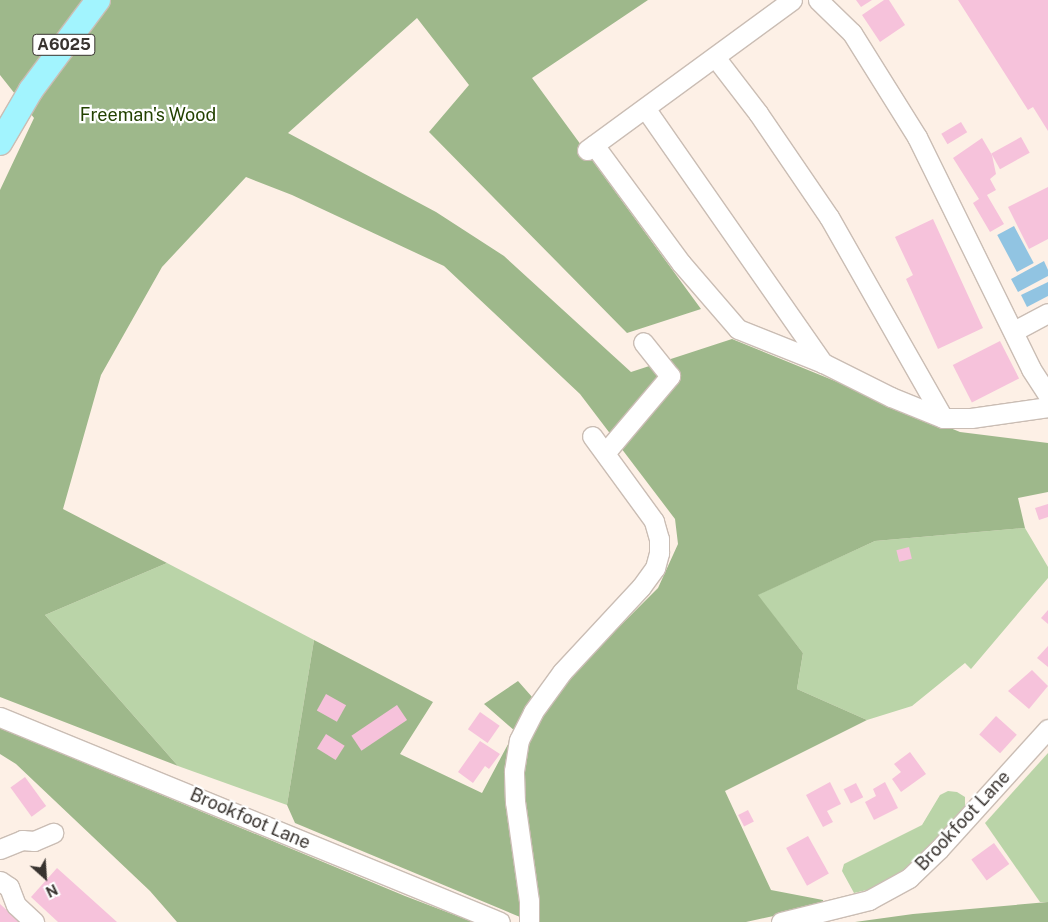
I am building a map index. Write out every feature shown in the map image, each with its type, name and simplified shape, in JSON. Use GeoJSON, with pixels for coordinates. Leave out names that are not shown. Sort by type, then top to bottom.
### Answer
{"type":"FeatureCollection","features":[{"type":"Feature","properties":{"kind":"main road","name":"A6025"},"geometry":{"type":"LineString","coordinates":[[4,129],[98,0]]}},
{"type":"Feature","properties":{"kind":"street"},"geometry":{"type":"LineString","coordinates":[[792,0],[590,147],[682,263],[738,329],[823,363],[891,398],[943,418],[971,418],[1048,407]]}},
{"type":"Feature","properties":{"kind":"street"},"geometry":{"type":"LineString","coordinates":[[818,0],[852,33],[918,138],[1031,369],[1048,395]]}},
{"type":"Feature","properties":{"kind":"street"},"geometry":{"type":"LineString","coordinates":[[715,57],[758,113],[828,217],[943,418]]}},
{"type":"Feature","properties":{"kind":"street"},"geometry":{"type":"LineString","coordinates":[[645,108],[823,363]]}},
{"type":"Feature","properties":{"kind":"street"},"geometry":{"type":"LineString","coordinates":[[1014,331],[1048,314]]}},
{"type":"Feature","properties":{"kind":"street"},"geometry":{"type":"LineString","coordinates":[[605,453],[670,376],[642,342]]}},
{"type":"Feature","properties":{"kind":"street"},"geometry":{"type":"LineString","coordinates":[[529,922],[529,901],[515,802],[514,771],[519,740],[533,712],[562,672],[641,587],[655,568],[659,553],[659,539],[654,521],[592,436]]}},
{"type":"Feature","properties":{"kind":"street","name":"Brookfoot Lane"},"geometry":{"type":"LineString","coordinates":[[0,717],[500,922]]}},
{"type":"Feature","properties":{"kind":"street","name":"Brookfoot Lane"},"geometry":{"type":"LineString","coordinates":[[781,922],[869,900],[909,878],[939,849],[1048,729]]}},
{"type":"Feature","properties":{"kind":"street"},"geometry":{"type":"LineString","coordinates":[[0,849],[22,840],[34,841],[53,833]]}},
{"type":"Feature","properties":{"kind":"street"},"geometry":{"type":"LineString","coordinates":[[0,881],[9,887],[16,905],[34,922]]}},
{"type":"Feature","properties":{"kind":"green space","name":"Freeman's Wood"},"geometry":{"type":"Polygon","coordinates":[[[0,0],[648,0],[532,78],[701,309],[627,333],[429,132],[469,85],[417,18],[288,133],[436,212],[504,256],[631,372],[732,339],[960,432],[1048,443],[1048,492],[1018,498],[1025,528],[875,541],[758,595],[803,653],[797,689],[867,720],[725,791],[771,890],[823,900],[824,905],[746,922],[532,922],[295,823],[287,805],[314,640],[433,702],[400,754],[482,793],[515,731],[484,704],[518,681],[540,706],[658,588],[678,544],[675,519],[580,394],[444,266],[292,195],[246,177],[162,267],[101,375],[63,509],[167,563],[45,615],[178,766],[0,697],[0,190],[34,118],[0,75],[0,0]]]}},
{"type":"Feature","properties":{"kind":"green space"},"geometry":{"type":"Polygon","coordinates":[[[1025,528],[1048,567],[1048,578],[971,669],[965,663],[912,706],[867,720],[797,689],[803,653],[757,595],[875,541],[1025,528]]]}},
{"type":"Feature","properties":{"kind":"green space"},"geometry":{"type":"Polygon","coordinates":[[[167,563],[314,640],[287,805],[178,766],[45,615],[167,563]]]}},
{"type":"Feature","properties":{"kind":"green space"},"geometry":{"type":"Polygon","coordinates":[[[0,728],[405,896],[473,922],[177,922],[150,891],[16,764],[0,754],[0,728]]]}},
{"type":"Feature","properties":{"kind":"green space"},"geometry":{"type":"Polygon","coordinates":[[[1048,753],[1048,902],[1040,902],[985,823],[1048,753]]]}},
{"type":"Feature","properties":{"kind":"green space"},"geometry":{"type":"Polygon","coordinates":[[[948,791],[957,792],[965,797],[965,809],[910,868],[880,887],[854,893],[842,871],[844,864],[922,825],[940,795],[948,791]]]}},
{"type":"Feature","properties":{"kind":"green space"},"geometry":{"type":"Polygon","coordinates":[[[1048,902],[1048,922],[855,922],[913,914],[1048,902]]]}},
{"type":"Feature","properties":{"kind":"water"},"geometry":{"type":"Polygon","coordinates":[[[1014,226],[1034,263],[1017,272],[997,235],[1014,226]]]}},
{"type":"Feature","properties":{"kind":"water"},"geometry":{"type":"Polygon","coordinates":[[[1044,261],[1048,270],[1048,276],[1018,292],[1011,279],[1044,261]]]}},
{"type":"Feature","properties":{"kind":"water"},"geometry":{"type":"Polygon","coordinates":[[[1048,282],[1048,296],[1027,307],[1021,295],[1048,282]]]}},
{"type":"Feature","properties":{"kind":"building"},"geometry":{"type":"Polygon","coordinates":[[[856,0],[872,0],[861,7],[856,0]]]}},
{"type":"Feature","properties":{"kind":"building"},"geometry":{"type":"Polygon","coordinates":[[[884,0],[889,0],[905,25],[880,42],[862,15],[884,0]]]}},
{"type":"Feature","properties":{"kind":"building"},"geometry":{"type":"Polygon","coordinates":[[[958,0],[1048,0],[1048,131],[1033,107],[1028,110],[958,0]]]}},
{"type":"Feature","properties":{"kind":"building"},"geometry":{"type":"Polygon","coordinates":[[[961,122],[967,132],[947,144],[941,134],[961,122]]]}},
{"type":"Feature","properties":{"kind":"building"},"geometry":{"type":"Polygon","coordinates":[[[1021,137],[1030,153],[1000,169],[991,153],[1021,137]]]}},
{"type":"Feature","properties":{"kind":"building"},"geometry":{"type":"Polygon","coordinates":[[[982,138],[992,155],[996,174],[990,179],[996,190],[987,195],[1004,224],[990,232],[973,203],[979,199],[953,158],[982,138]]]}},
{"type":"Feature","properties":{"kind":"building"},"geometry":{"type":"Polygon","coordinates":[[[1048,187],[1048,239],[1029,249],[1008,207],[1048,187]]]}},
{"type":"Feature","properties":{"kind":"building"},"geometry":{"type":"Polygon","coordinates":[[[933,219],[983,328],[938,349],[906,279],[913,275],[895,237],[933,219]]]}},
{"type":"Feature","properties":{"kind":"building"},"geometry":{"type":"Polygon","coordinates":[[[1000,341],[1019,378],[972,402],[953,365],[1000,341]]]}},
{"type":"Feature","properties":{"kind":"building"},"geometry":{"type":"Polygon","coordinates":[[[1048,504],[1048,517],[1039,520],[1035,508],[1048,504]]]}},
{"type":"Feature","properties":{"kind":"building"},"geometry":{"type":"Polygon","coordinates":[[[909,547],[912,559],[899,562],[896,550],[909,547]]]}},
{"type":"Feature","properties":{"kind":"building"},"geometry":{"type":"Polygon","coordinates":[[[1048,610],[1048,624],[1041,618],[1048,610]]]}},
{"type":"Feature","properties":{"kind":"building"},"geometry":{"type":"Polygon","coordinates":[[[1048,646],[1048,667],[1037,658],[1048,646]]]}},
{"type":"Feature","properties":{"kind":"building"},"geometry":{"type":"Polygon","coordinates":[[[1032,670],[1048,686],[1029,709],[1008,691],[1032,670]]]}},
{"type":"Feature","properties":{"kind":"building"},"geometry":{"type":"Polygon","coordinates":[[[326,694],[346,705],[337,722],[317,711],[326,694]]]}},
{"type":"Feature","properties":{"kind":"building"},"geometry":{"type":"Polygon","coordinates":[[[397,705],[407,720],[361,751],[351,736],[397,705]]]}},
{"type":"Feature","properties":{"kind":"building"},"geometry":{"type":"Polygon","coordinates":[[[480,712],[500,726],[488,743],[468,729],[480,712]]]}},
{"type":"Feature","properties":{"kind":"building"},"geometry":{"type":"Polygon","coordinates":[[[996,716],[1017,735],[1000,753],[979,735],[996,716]]]}},
{"type":"Feature","properties":{"kind":"building"},"geometry":{"type":"Polygon","coordinates":[[[326,734],[345,746],[336,760],[317,748],[326,734]]]}},
{"type":"Feature","properties":{"kind":"building"},"geometry":{"type":"Polygon","coordinates":[[[480,741],[500,754],[489,769],[485,766],[473,783],[458,772],[480,741]]]}},
{"type":"Feature","properties":{"kind":"building"},"geometry":{"type":"Polygon","coordinates":[[[910,752],[926,774],[901,792],[892,779],[901,772],[894,764],[910,752]]]}},
{"type":"Feature","properties":{"kind":"building"},"geometry":{"type":"Polygon","coordinates":[[[25,777],[46,806],[32,817],[10,788],[25,777]]]}},
{"type":"Feature","properties":{"kind":"building"},"geometry":{"type":"Polygon","coordinates":[[[830,782],[841,804],[827,811],[833,822],[823,827],[806,795],[830,782]]]}},
{"type":"Feature","properties":{"kind":"building"},"geometry":{"type":"Polygon","coordinates":[[[885,782],[898,808],[874,820],[865,802],[876,796],[873,789],[885,782]]]}},
{"type":"Feature","properties":{"kind":"building"},"geometry":{"type":"Polygon","coordinates":[[[856,783],[863,797],[851,804],[844,789],[856,783]]]}},
{"type":"Feature","properties":{"kind":"building"},"geometry":{"type":"Polygon","coordinates":[[[748,810],[754,822],[744,827],[738,815],[748,810]]]}},
{"type":"Feature","properties":{"kind":"building"},"geometry":{"type":"Polygon","coordinates":[[[808,836],[829,874],[807,886],[786,848],[808,836]]]}},
{"type":"Feature","properties":{"kind":"building"},"geometry":{"type":"Polygon","coordinates":[[[994,843],[1009,864],[987,880],[971,859],[994,843]]]}},
{"type":"Feature","properties":{"kind":"building"},"geometry":{"type":"Polygon","coordinates":[[[57,868],[117,922],[58,922],[31,897],[57,868]]]}},
{"type":"Feature","properties":{"kind":"building"},"geometry":{"type":"Polygon","coordinates":[[[0,904],[20,922],[0,922],[0,904]]]}}]}
